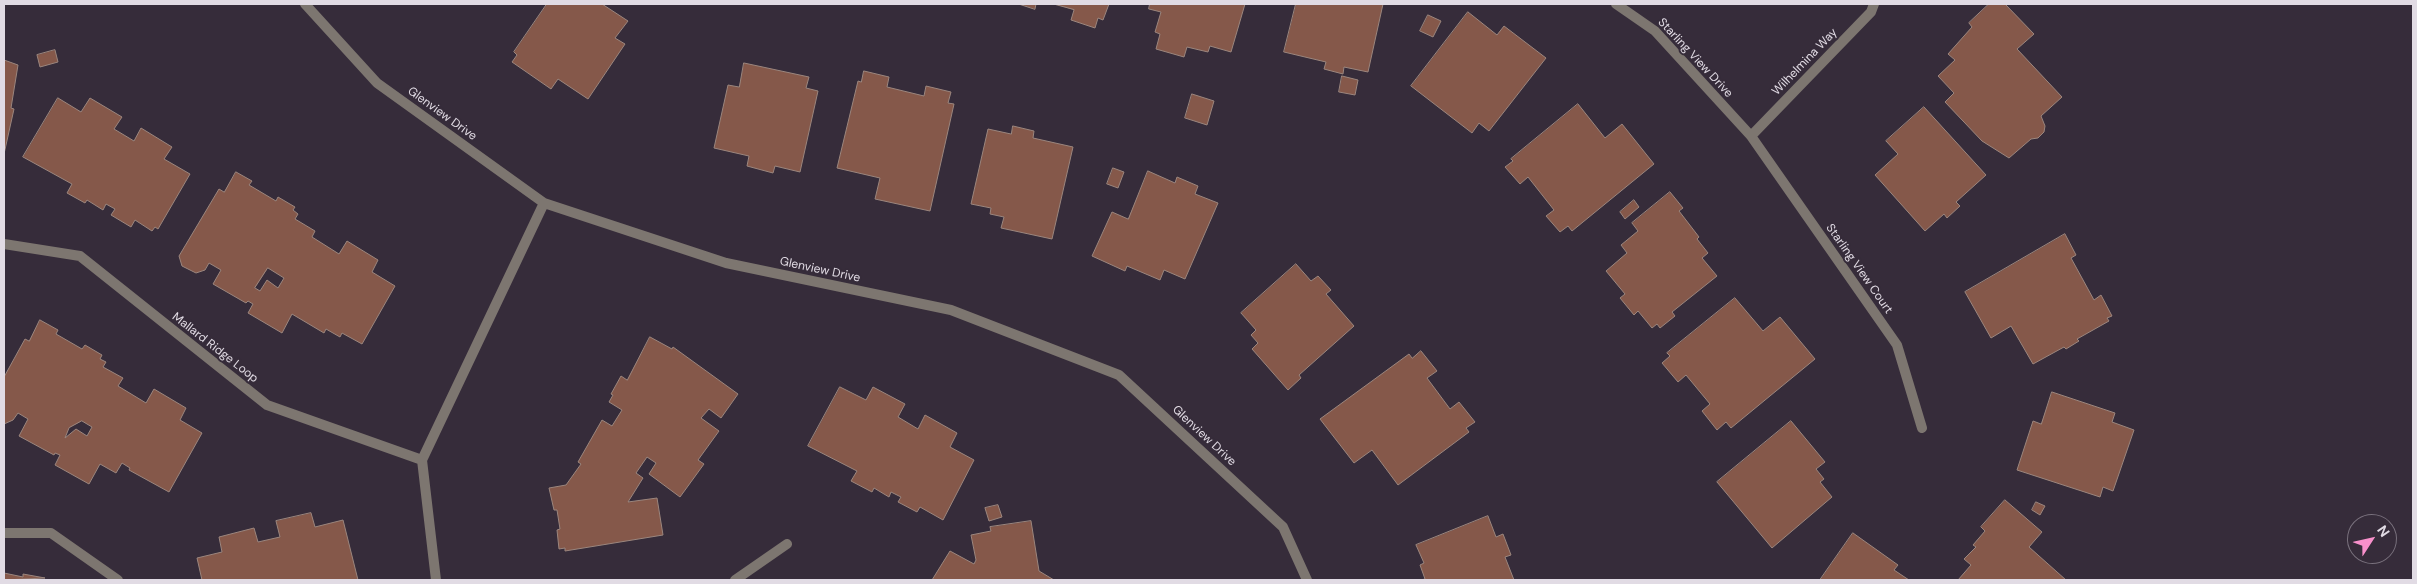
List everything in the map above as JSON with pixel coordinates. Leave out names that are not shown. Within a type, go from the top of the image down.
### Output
[{"type":"street","name":"Glenview Drive","points":[[305,4],[377,83],[544,203],[726,263],[951,310],[1119,375],[1283,527],[1307,580]]},
{"type":"street","name":"Starling View Drive","points":[[1616,4],[1655,31],[1751,136]]},
{"type":"street","name":"Wilhelmina Way","points":[[1751,136],[1871,12],[1874,4]]},
{"type":"street","name":"Starling View Court","points":[[1751,136],[1897,345],[1922,428]]},
{"type":"street","points":[[436,580],[422,460],[544,203]]},
{"type":"street","name":"Mallard Ridge Loop","points":[[4,244],[80,256],[267,404],[422,460]]},
{"type":"street","points":[[4,533],[51,533],[118,580]]},
{"type":"street","points":[[735,580],[787,544]]},
{"type":"building","points":[[547,4],[602,4],[628,21],[615,38],[625,44],[588,99],[558,79],[551,89],[512,62],[517,55],[514,52]]},
{"type":"building","points":[[1019,4],[1036,4],[1035,9]]},
{"type":"building","points":[[1054,4],[1109,4],[1103,20],[1098,18],[1095,28],[1071,20],[1074,10]]},
{"type":"building","points":[[1150,4],[1245,4],[1231,52],[1210,46],[1208,52],[1187,47],[1184,57],[1156,49],[1160,34],[1155,32],[1161,12],[1149,9]]},
{"type":"building","points":[[1296,4],[1383,4],[1368,72],[1344,67],[1343,74],[1324,69],[1326,62],[1284,52]]},
{"type":"building","points":[[1989,4],[2005,4],[2034,34],[2017,49],[2062,97],[2041,116],[2045,126],[2044,132],[2038,138],[2031,139],[2009,158],[1982,141],[1945,102],[1954,93],[1938,76],[1955,60],[1948,54],[1972,27],[1969,23]]},
{"type":"building","points":[[1468,12],[1497,35],[1504,26],[1546,58],[1489,131],[1479,123],[1472,133],[1411,86]]},
{"type":"building","points":[[1428,15],[1441,21],[1433,37],[1420,31]]},
{"type":"building","points":[[55,50],[58,62],[40,67],[37,55]]},
{"type":"building","points":[[4,60],[18,65],[11,108],[14,109],[4,154]]},
{"type":"building","points":[[744,63],[809,77],[806,88],[818,91],[800,172],[775,166],[773,173],[747,166],[749,156],[714,148],[728,85],[739,87]]},
{"type":"building","points":[[864,71],[889,77],[887,87],[924,96],[926,86],[951,92],[948,103],[954,104],[930,211],[875,199],[880,178],[837,168],[858,81],[861,82]]},
{"type":"building","points":[[1342,76],[1358,80],[1355,95],[1339,92]]},
{"type":"building","points":[[1192,94],[1214,101],[1207,125],[1185,118]]},
{"type":"building","points":[[58,98],[81,112],[90,98],[122,117],[114,129],[134,141],[141,128],[172,147],[164,159],[190,174],[158,229],[155,227],[152,231],[135,220],[131,227],[111,215],[115,209],[106,204],[103,210],[87,200],[85,203],[67,193],[72,184],[23,157]]},
{"type":"building","points":[[1578,104],[1605,138],[1622,124],[1654,164],[1572,231],[1568,226],[1560,232],[1546,216],[1554,210],[1528,177],[1520,184],[1505,167],[1513,161],[1511,159]]},
{"type":"building","points":[[1924,107],[1986,175],[1956,202],[1960,206],[1947,218],[1944,214],[1925,231],[1875,175],[1898,154],[1886,141]]},
{"type":"building","points":[[1013,126],[1034,131],[1033,138],[1073,147],[1052,239],[1001,228],[1004,217],[990,214],[991,208],[971,204],[988,129],[1011,134]]},
{"type":"building","points":[[1113,168],[1124,172],[1118,188],[1107,184]]},
{"type":"building","points":[[1148,171],[1175,183],[1177,177],[1198,186],[1195,194],[1218,203],[1185,279],[1164,270],[1160,280],[1127,266],[1125,271],[1092,256],[1112,212],[1128,219]]},
{"type":"building","points":[[236,172],[252,181],[249,185],[276,201],[278,197],[295,207],[293,210],[298,214],[295,219],[315,231],[312,237],[339,254],[347,241],[378,260],[372,272],[395,286],[362,344],[342,333],[340,337],[326,329],[324,333],[292,314],[282,333],[248,313],[253,304],[248,301],[246,303],[213,284],[221,270],[209,263],[205,270],[196,273],[182,266],[179,256],[219,189],[224,192]],"holes":[[[268,268],[284,278],[278,288],[267,280],[260,291],[255,288]]]},
{"type":"building","points":[[1670,192],[1683,208],[1679,211],[1699,237],[1697,239],[1708,253],[1702,258],[1717,276],[1672,312],[1675,316],[1660,328],[1657,324],[1652,328],[1638,311],[1634,315],[1620,298],[1625,294],[1606,271],[1627,253],[1621,245],[1638,231],[1632,223]]},
{"type":"building","points":[[1634,200],[1639,207],[1625,219],[1620,212]]},
{"type":"building","points":[[2065,234],[2076,255],[2071,258],[2094,300],[2101,295],[2112,316],[2107,318],[2109,321],[2077,339],[2079,341],[2066,349],[2064,347],[2033,364],[2011,326],[1991,338],[1965,292]]},
{"type":"building","points":[[1296,264],[1311,281],[1318,276],[1331,290],[1326,294],[1354,326],[1299,375],[1301,378],[1288,390],[1252,349],[1258,343],[1251,335],[1256,330],[1241,313]]},
{"type":"building","points":[[1735,298],[1763,331],[1780,317],[1815,359],[1731,428],[1726,422],[1717,430],[1702,411],[1710,404],[1686,375],[1678,382],[1662,363],[1670,356],[1667,353]]},
{"type":"building","points":[[40,320],[58,330],[56,334],[82,349],[85,345],[102,355],[100,359],[106,362],[103,367],[123,378],[118,386],[146,403],[154,389],[186,408],[180,420],[202,433],[169,492],[129,470],[130,468],[122,463],[116,473],[100,464],[89,484],[55,465],[60,455],[55,453],[54,455],[19,436],[28,419],[18,413],[13,420],[4,424],[4,377],[25,339],[29,341]],"holes":[[[82,421],[92,427],[87,436],[76,429],[65,438],[69,428]]]},
{"type":"building","points":[[650,337],[672,349],[673,347],[738,394],[721,418],[709,409],[701,418],[719,431],[698,460],[704,464],[680,497],[649,474],[656,463],[647,457],[636,473],[643,478],[628,502],[657,498],[663,535],[565,551],[565,548],[559,549],[557,530],[560,529],[557,510],[554,510],[549,488],[566,485],[581,464],[578,462],[602,420],[612,426],[622,410],[609,402],[613,395],[611,394],[621,376],[627,380]]},
{"type":"building","points":[[1421,351],[1437,371],[1427,378],[1450,409],[1459,402],[1475,422],[1466,428],[1469,432],[1398,485],[1372,450],[1354,463],[1320,419],[1409,354],[1412,358]]},
{"type":"building","points":[[840,387],[866,400],[873,387],[905,404],[898,417],[918,429],[925,415],[957,433],[950,447],[974,460],[943,520],[920,507],[917,512],[898,502],[901,497],[891,492],[889,497],[874,488],[872,492],[851,481],[857,471],[808,446]]},
{"type":"building","points":[[2052,392],[2115,413],[2112,422],[2134,430],[2113,491],[2103,487],[2100,497],[2017,470],[2033,421],[2041,424]]},
{"type":"building","points":[[1791,421],[1825,462],[1816,469],[1824,479],[1820,482],[1832,497],[1772,548],[1717,482]]},
{"type":"building","points":[[2005,500],[2042,532],[2029,547],[2066,580],[1958,580],[1971,565],[1964,559],[1976,547],[1973,545],[1985,531],[1981,527]]},
{"type":"building","points":[[2036,502],[2045,506],[2040,515],[2032,510]]},
{"type":"building","points":[[998,505],[1002,517],[989,521],[985,508]]},
{"type":"building","points":[[311,513],[315,527],[343,520],[358,580],[202,580],[197,558],[222,552],[219,537],[254,528],[258,542],[280,537],[276,521]]},
{"type":"building","points":[[1488,516],[1496,537],[1503,534],[1511,555],[1505,557],[1514,580],[1421,580],[1425,579],[1420,565],[1424,563],[1416,545]]},
{"type":"building","points":[[1031,521],[1039,571],[1054,580],[932,580],[950,551],[974,564],[976,560],[971,535],[991,531],[990,527]]},
{"type":"building","points":[[1853,533],[1898,565],[1894,570],[1909,580],[1820,580]]},
{"type":"building","points":[[4,573],[23,577],[23,574],[45,578],[4,580]]}]
